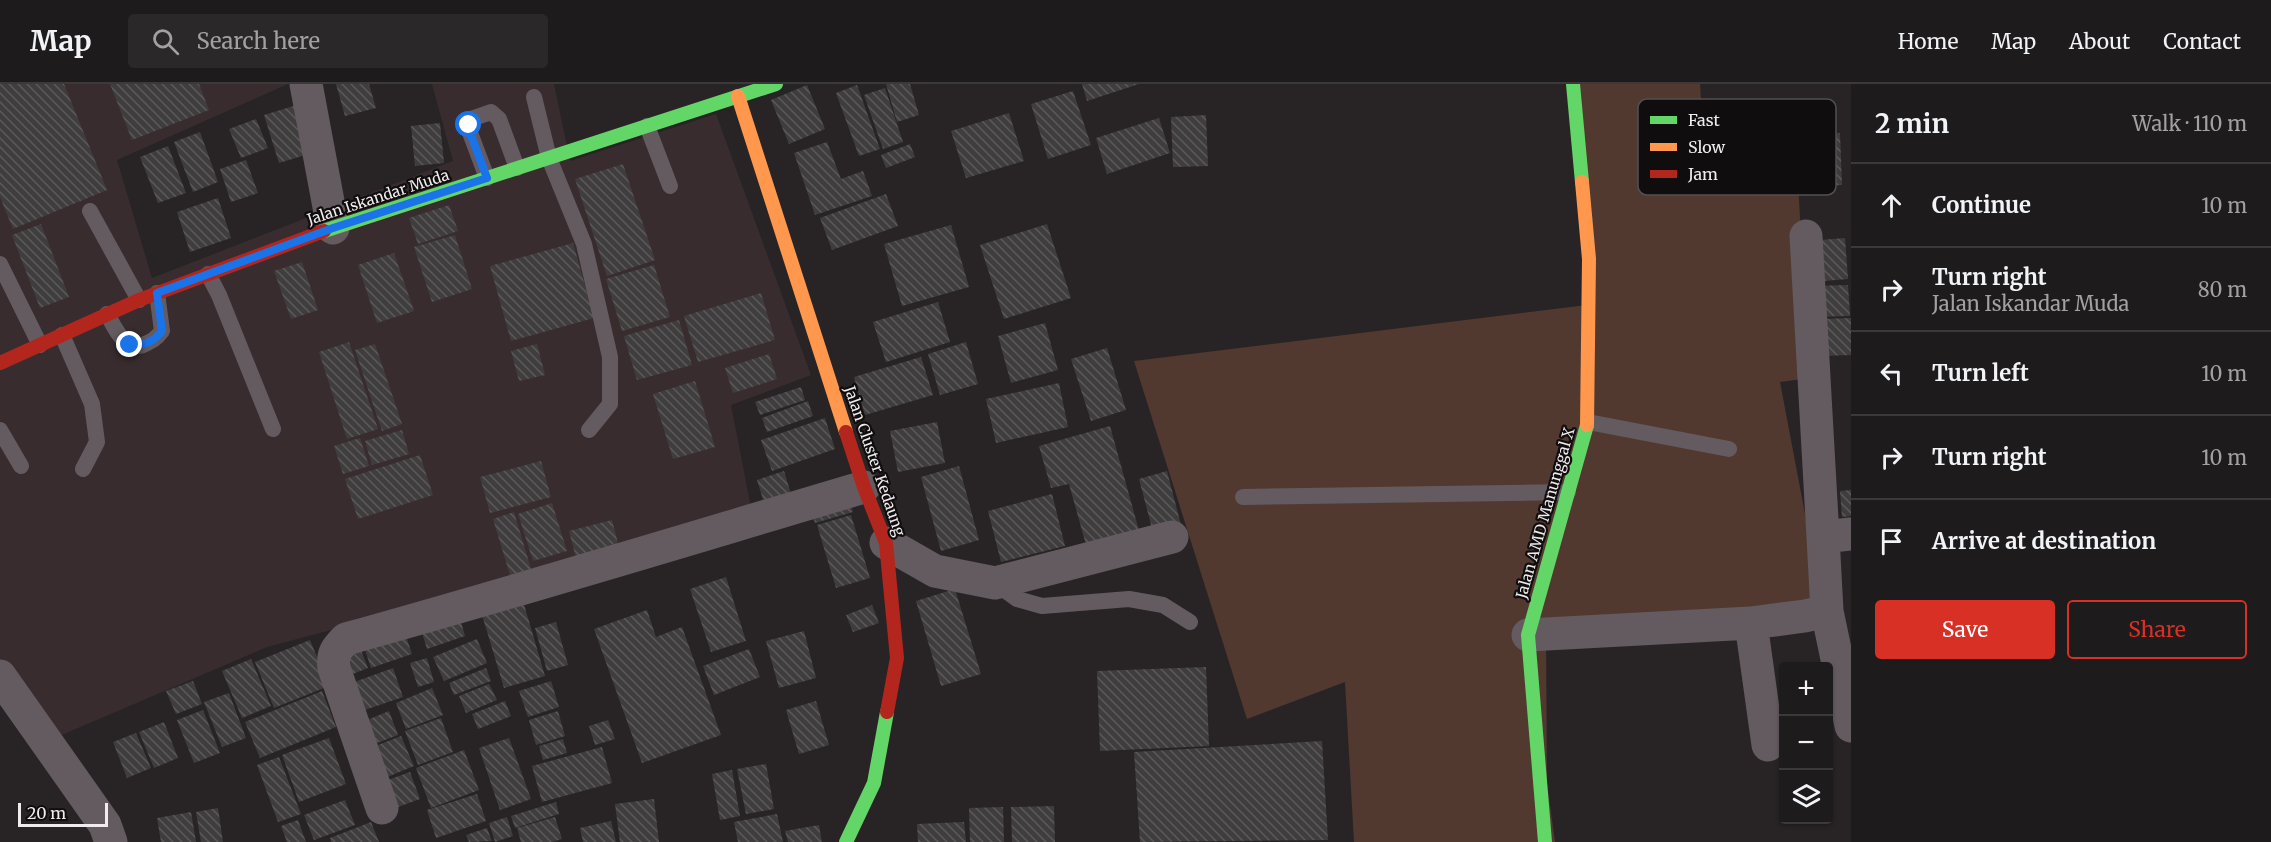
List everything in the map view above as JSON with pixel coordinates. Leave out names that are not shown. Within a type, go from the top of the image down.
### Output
[{"type":"street","points":[[306,84],[333,228]]},
{"type":"street","name":"Jalan Iskandar Muda","points":[[0,363],[139,300],[333,228],[776,84]]},
{"type":"street","name":"Jalan AMD Manunggal X","points":[[1545,842],[1528,635],[1588,422],[1589,259],[1573,84]]},
{"type":"street","name":"Jalan Cluster Kedaung","points":[[738,96],[864,487],[886,543],[897,658],[874,783],[846,842]]},
{"type":"street","points":[[1806,236],[1837,535],[1827,611],[1851,726]]},
{"type":"street","points":[[382,808],[334,668],[333,657],[336,649],[346,639],[506,595],[864,487]]},
{"type":"street","points":[[886,543],[935,571],[995,583],[1172,537]]},
{"type":"street","points":[[1528,635],[1751,623],[1827,611]]},
{"type":"street","points":[[1751,623],[1768,745]]},
{"type":"street","points":[[0,676],[103,833]]},
{"type":"lane","points":[[534,97],[549,158],[584,244],[610,357],[610,404],[589,430]]},
{"type":"lane","points":[[487,178],[469,130],[471,119],[491,112],[499,119],[517,168]]},
{"type":"lane","points":[[647,126],[670,186]]},
{"type":"lane","points":[[90,211],[139,300]]},
{"type":"lane","points":[[0,264],[40,345]]},
{"type":"lane","points":[[208,274],[273,429]]},
{"type":"lane","points":[[107,314],[123,340],[130,345],[140,346],[156,339],[162,331],[157,293]]},
{"type":"lane","points":[[62,335],[92,404],[97,442],[83,469]]},
{"type":"lane","points":[[1588,422],[1729,449]]},
{"type":"lane","points":[[0,430],[21,466]]},
{"type":"lane","points":[[1243,497],[1568,492]]},
{"type":"lane","points":[[995,583],[1017,599],[1042,606],[1129,598],[1163,605],[1190,622]]},
{"type":"shaded area","points":[[0,84],[288,84],[117,160],[152,278],[453,161],[432,84],[554,84],[570,161],[716,114],[811,375],[731,405],[753,518],[267,647],[43,743],[0,682]]},
{"type":"shaded area","points":[[1568,84],[1700,84],[1701,99],[1638,99],[1638,195],[1799,195],[1810,378],[1780,382],[1823,609],[1546,635],[1547,783],[1555,842],[1354,842],[1345,682],[1247,719],[1134,361],[1587,305]]},
{"type":"building","points":[[0,84],[64,84],[107,190],[13,229],[0,197]]},
{"type":"building","points":[[110,84],[199,84],[209,110],[132,140]]},
{"type":"building","points":[[336,84],[369,84],[376,108],[345,116]]},
{"type":"building","points":[[886,84],[910,84],[919,115],[897,122]]},
{"type":"building","points":[[1082,84],[1139,84],[1087,101]]},
{"type":"building","points":[[807,85],[825,129],[789,144],[771,100]]},
{"type":"building","points":[[857,85],[880,149],[859,156],[836,93]]},
{"type":"building","points":[[885,88],[903,142],[883,149],[864,95]]},
{"type":"building","points":[[1073,91],[1091,145],[1048,159],[1031,104]]},
{"type":"building","points":[[297,105],[312,153],[279,163],[264,115]]},
{"type":"building","points":[[1009,113],[1024,161],[966,178],[951,131]]},
{"type":"building","points":[[1206,115],[1208,166],[1173,167],[1171,117]]},
{"type":"building","points":[[1159,118],[1170,153],[1107,174],[1096,138]]},
{"type":"building","points":[[256,119],[268,148],[241,158],[229,129]]},
{"type":"building","points":[[440,123],[444,163],[415,166],[411,126]]},
{"type":"building","points":[[200,132],[218,182],[193,192],[174,142]]},
{"type":"building","points":[[1836,133],[1840,133],[1842,185],[1836,185]]},
{"type":"building","points":[[827,142],[841,179],[863,171],[872,196],[815,215],[794,153]]},
{"type":"building","points":[[910,144],[915,157],[886,168],[881,155]]},
{"type":"building","points":[[168,146],[186,193],[158,203],[140,157]]},
{"type":"building","points":[[246,160],[258,193],[231,202],[220,169]]},
{"type":"building","points":[[623,164],[655,260],[607,276],[575,179]]},
{"type":"building","points":[[886,194],[898,226],[832,250],[820,218]]},
{"type":"building","points":[[218,198],[231,238],[190,252],[177,212]]},
{"type":"building","points":[[449,205],[458,231],[418,244],[409,218]]},
{"type":"building","points":[[41,224],[69,297],[40,308],[12,235]]},
{"type":"building","points":[[1047,224],[1071,298],[1004,319],[980,245]]},
{"type":"building","points":[[951,225],[969,287],[902,306],[884,244]]},
{"type":"building","points":[[455,235],[472,289],[432,302],[414,247]]},
{"type":"building","points":[[1845,238],[1848,279],[1811,282],[1808,241]]},
{"type":"building","points":[[573,243],[594,318],[511,341],[490,266]]},
{"type":"building","points":[[394,253],[414,311],[377,323],[358,265]]},
{"type":"building","points":[[302,262],[318,310],[291,319],[274,271]]},
{"type":"building","points":[[654,265],[670,317],[622,331],[606,279]]},
{"type":"building","points":[[1848,285],[1850,316],[1813,317],[1812,286]]},
{"type":"building","points":[[761,293],[775,340],[698,362],[684,316]]},
{"type":"building","points":[[938,302],[950,342],[886,362],[873,322]]},
{"type":"building","points":[[1851,318],[1851,355],[1823,356],[1822,319]]},
{"type":"building","points":[[679,320],[692,365],[637,380],[624,336]]},
{"type":"building","points":[[1045,323],[1058,370],[1011,383],[998,336]]},
{"type":"building","points":[[349,342],[378,429],[347,439],[319,352]]},
{"type":"building","points":[[966,342],[978,384],[940,395],[928,354]]},
{"type":"building","points":[[375,344],[402,424],[382,431],[355,350]]},
{"type":"building","points":[[537,344],[545,375],[519,381],[511,351]]},
{"type":"building","points":[[1107,348],[1126,410],[1091,421],[1071,359]]},
{"type":"building","points":[[769,354],[777,379],[733,393],[725,368]]},
{"type":"building","points":[[921,357],[933,395],[865,415],[854,377]]},
{"type":"building","points":[[695,381],[715,447],[673,459],[653,394]]},
{"type":"building","points":[[1059,383],[1068,427],[996,443],[986,399]]},
{"type":"building","points":[[801,387],[805,400],[760,415],[755,402]]},
{"type":"building","points":[[808,401],[813,416],[767,432],[762,418]]},
{"type":"building","points":[[825,418],[835,449],[772,471],[761,440]]},
{"type":"building","points":[[937,422],[945,463],[898,472],[890,431]]},
{"type":"building","points":[[1110,426],[1141,538],[1088,552],[1069,484],[1051,488],[1039,446]]},
{"type":"building","points":[[402,430],[409,454],[372,465],[365,441]]},
{"type":"building","points":[[360,438],[369,466],[343,474],[334,446]]},
{"type":"building","points":[[420,455],[433,495],[358,519],[345,479]]},
{"type":"building","points":[[541,461],[551,497],[490,513],[480,477]]},
{"type":"building","points":[[959,466],[979,540],[941,551],[921,477]]},
{"type":"building","points":[[784,471],[792,497],[765,506],[757,480]]},
{"type":"building","points":[[1167,471],[1181,525],[1153,532],[1139,479]]},
{"type":"building","points":[[1851,490],[1851,516],[1842,517],[1840,491]]},
{"type":"building","points":[[847,493],[853,512],[815,523],[809,505]]},
{"type":"building","points":[[1052,494],[1065,546],[1001,562],[988,511]]},
{"type":"building","points":[[552,503],[567,551],[533,561],[518,514]]},
{"type":"building","points":[[514,512],[531,569],[510,575],[493,519]]},
{"type":"building","points":[[851,515],[870,578],[836,588],[817,525]]},
{"type":"building","points":[[612,520],[619,547],[576,558],[569,531]]},
{"type":"building","points":[[726,577],[746,641],[711,652],[690,589]]},
{"type":"building","points":[[955,589],[981,674],[941,686],[916,601]]},
{"type":"building","points":[[521,594],[545,676],[504,688],[479,605]]},
{"type":"building","points":[[872,605],[879,623],[853,632],[846,615]]},
{"type":"building","points":[[647,610],[656,637],[682,627],[721,735],[642,763],[594,629]]},
{"type":"building","points":[[458,611],[465,636],[427,649],[419,623]]},
{"type":"building","points":[[556,622],[568,665],[547,671],[535,628]]},
{"type":"building","points":[[403,627],[412,654],[371,668],[362,641]]},
{"type":"building","points":[[804,631],[816,678],[779,688],[766,641]]},
{"type":"building","points":[[477,639],[487,663],[444,681],[433,657]]},
{"type":"building","points":[[310,640],[329,686],[274,708],[255,662]]},
{"type":"building","points":[[358,643],[368,668],[345,677],[335,652]]},
{"type":"building","points":[[749,649],[760,677],[714,695],[703,666]]},
{"type":"building","points":[[427,658],[434,682],[418,687],[410,663]]},
{"type":"building","points":[[251,659],[271,706],[242,718],[222,671]]},
{"type":"building","points":[[1206,667],[1209,746],[1100,751],[1097,671]]},
{"type":"building","points":[[393,668],[403,697],[356,713],[346,685]]},
{"type":"building","points":[[486,668],[491,681],[454,695],[449,683]]},
{"type":"building","points":[[193,681],[202,704],[176,714],[166,691]]},
{"type":"building","points":[[551,681],[559,707],[528,717],[519,691]]},
{"type":"building","points":[[489,684],[497,700],[466,713],[459,696]]},
{"type":"building","points":[[432,688],[443,715],[406,729],[396,703]]},
{"type":"building","points":[[322,691],[336,727],[260,758],[245,722]]},
{"type":"building","points":[[229,693],[246,738],[222,747],[204,702]]},
{"type":"building","points":[[505,701],[511,716],[478,729],[472,714]]},
{"type":"building","points":[[816,701],[829,745],[799,754],[786,710]]},
{"type":"building","points":[[203,710],[220,753],[194,763],[177,720]]},
{"type":"building","points":[[389,711],[398,735],[364,748],[355,725]]},
{"type":"building","points":[[558,711],[565,736],[536,745],[529,720]]},
{"type":"building","points":[[441,718],[453,752],[418,765],[405,731]]},
{"type":"building","points":[[608,720],[615,739],[595,745],[589,726]]},
{"type":"building","points":[[164,722],[178,758],[154,768],[139,732]]},
{"type":"building","points":[[136,733],[151,768],[127,778],[113,742]]},
{"type":"building","points":[[401,736],[414,766],[375,782],[363,751]]},
{"type":"building","points":[[329,738],[346,784],[299,802],[282,755]]},
{"type":"building","points":[[509,738],[531,799],[500,810],[479,748]]},
{"type":"building","points":[[563,739],[567,753],[543,760],[539,746]]},
{"type":"building","points":[[1322,741],[1328,840],[1140,842],[1134,752]]},
{"type":"building","points":[[602,747],[612,783],[542,802],[532,766]]},
{"type":"building","points":[[464,750],[479,790],[431,808],[416,768]]},
{"type":"building","points":[[279,757],[301,814],[278,822],[257,765]]},
{"type":"building","points":[[766,764],[774,809],[746,814],[737,769]]},
{"type":"building","points":[[732,770],[740,816],[720,820],[712,774]]},
{"type":"building","points":[[410,772],[420,799],[387,811],[377,784]]},
{"type":"building","points":[[477,794],[486,821],[436,838],[427,810]]},
{"type":"building","points":[[654,799],[659,842],[620,842],[615,804]]},
{"type":"building","points":[[345,800],[355,825],[314,840],[304,815]]},
{"type":"building","points":[[556,802],[559,814],[515,828],[511,816]]},
{"type":"building","points":[[1054,806],[1055,842],[1012,842],[1011,807]]},
{"type":"building","points":[[1003,807],[1004,842],[970,842],[969,808]]},
{"type":"building","points":[[218,808],[223,842],[201,842],[196,812]]},
{"type":"building","points":[[191,812],[196,842],[161,842],[157,818]]},
{"type":"building","points":[[777,814],[783,842],[738,842],[734,822]]},
{"type":"building","points":[[507,817],[513,836],[495,842],[489,823]]},
{"type":"building","points":[[555,817],[562,839],[552,842],[521,842],[517,828]]},
{"type":"building","points":[[298,820],[306,842],[287,842],[281,826]]},
{"type":"building","points":[[611,821],[616,842],[583,842],[580,828]]},
{"type":"building","points":[[371,822],[379,842],[331,842],[330,838]]},
{"type":"building","points":[[964,822],[966,842],[918,842],[917,824]]},
{"type":"building","points":[[819,825],[822,842],[788,842],[785,831]]},
{"type":"building","points":[[487,828],[492,841],[469,842],[466,835]]},
{"type":"traffic: fast","points":[[324,231],[776,84]]},
{"type":"traffic: fast","points":[[1573,84],[1582,182]]},
{"type":"traffic: fast","points":[[1545,842],[1528,635],[1587,425]]},
{"type":"traffic: fast","points":[[846,842],[874,783],[887,712]]},
{"type":"traffic: slow","points":[[738,96],[846,432]]},
{"type":"traffic: slow","points":[[1582,182],[1589,259],[1587,425]]},
{"type":"traffic: jam","points":[[0,363],[139,300],[324,231]]},
{"type":"traffic: jam","points":[[846,432],[886,543],[897,658],[887,712]]},
{"type":"route","points":[[130,345],[140,346],[156,339],[162,331],[157,293],[333,228],[487,178],[469,125]]}]
